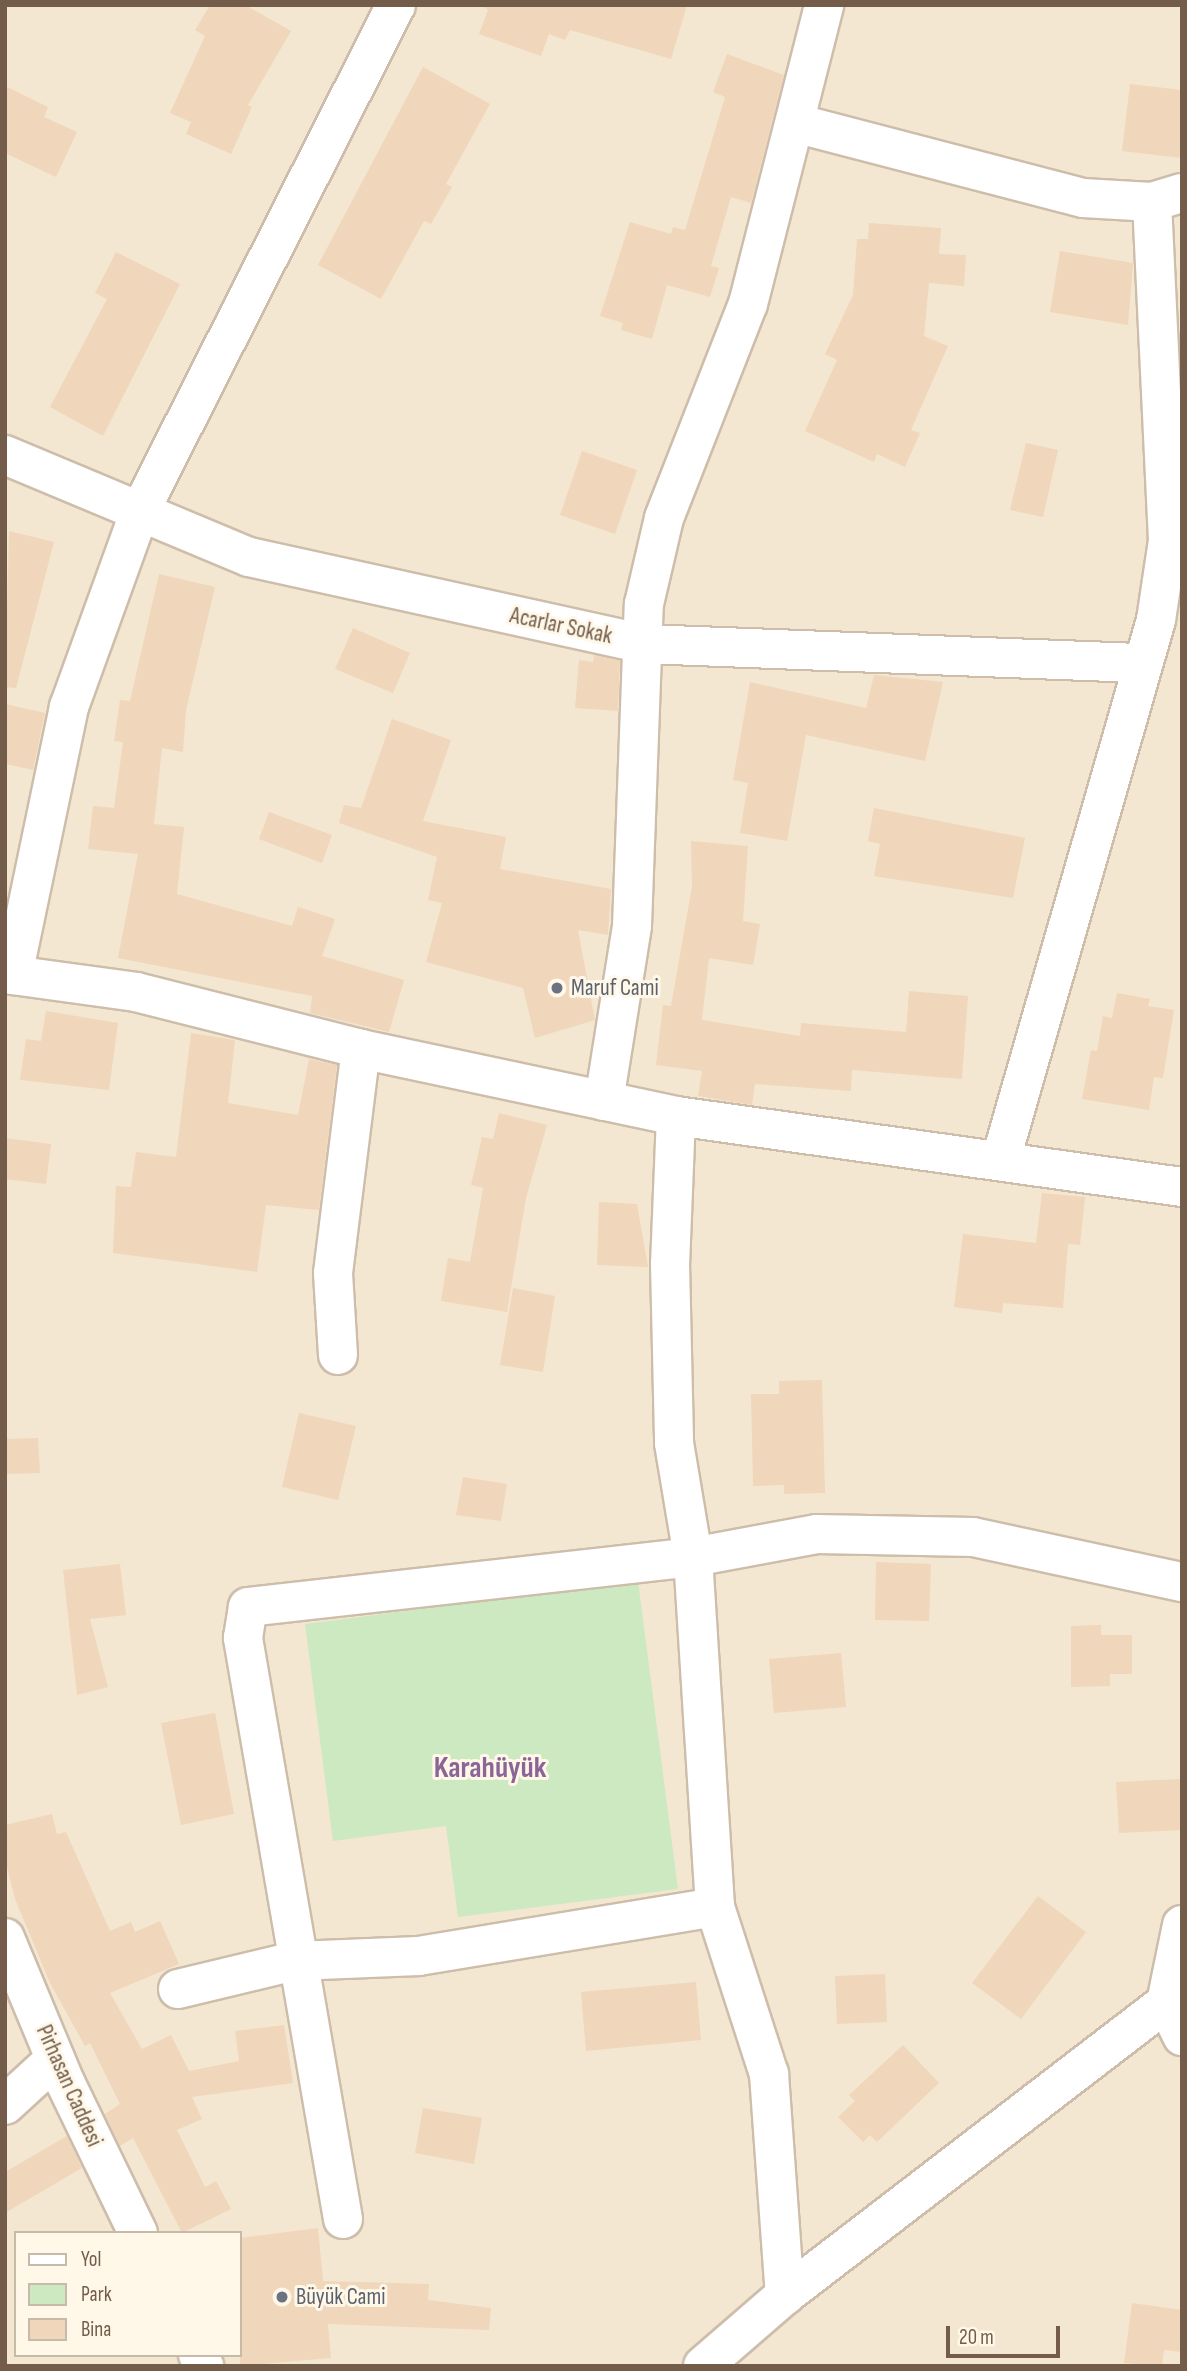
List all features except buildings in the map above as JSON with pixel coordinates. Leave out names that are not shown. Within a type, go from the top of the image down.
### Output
[{"type":"street","points":[[396,5],[140,511],[69,707],[9,975],[136,992],[361,1049],[676,1116],[1001,1159],[1182,1187]]},
{"type":"street","points":[[604,1101],[632,926],[644,604],[664,518],[748,304],[824,5]]},
{"type":"street","points":[[794,122],[1083,198],[1167,197],[1168,541],[1143,663],[1001,1159]]},
{"type":"street","name":"Acarlar Sokak","points":[[5,454],[249,557],[644,644],[1143,663]]},
{"type":"street","points":[[338,1355],[333,1273],[361,1049]]},
{"type":"street","points":[[676,1116],[670,1263],[674,1443],[693,1557],[715,1907],[769,2074],[785,2295]]},
{"type":"street","points":[[343,2219],[295,1961],[243,1638],[248,1607],[693,1557],[817,1534],[973,1537],[1182,1581]]},
{"type":"street","points":[[178,1989],[295,1961],[419,1956],[715,1907]]},
{"type":"street","points":[[703,2366],[785,2295],[1174,2020],[1182,1925]]},
{"type":"street","name":"Pirhasan Caddesi","points":[[5,1938],[55,2059],[137,2231]]},
{"type":"street","points":[[5,2105],[55,2059]]},
{"type":"shaded area","points":[[5,5],[1182,5],[1182,2366],[5,2366]]},
{"type":"green space","points":[[638,1581],[678,1889],[458,1917],[446,1826],[333,1841],[305,1624]]},
{"type":"place","name":"Maruf Cami","points":[[557,988]]},
{"type":"place","name":"Büyük Cami","points":[[282,2297]]},
{"type":"district","name":"Karahüyük","points":[[490,1768]]}]
